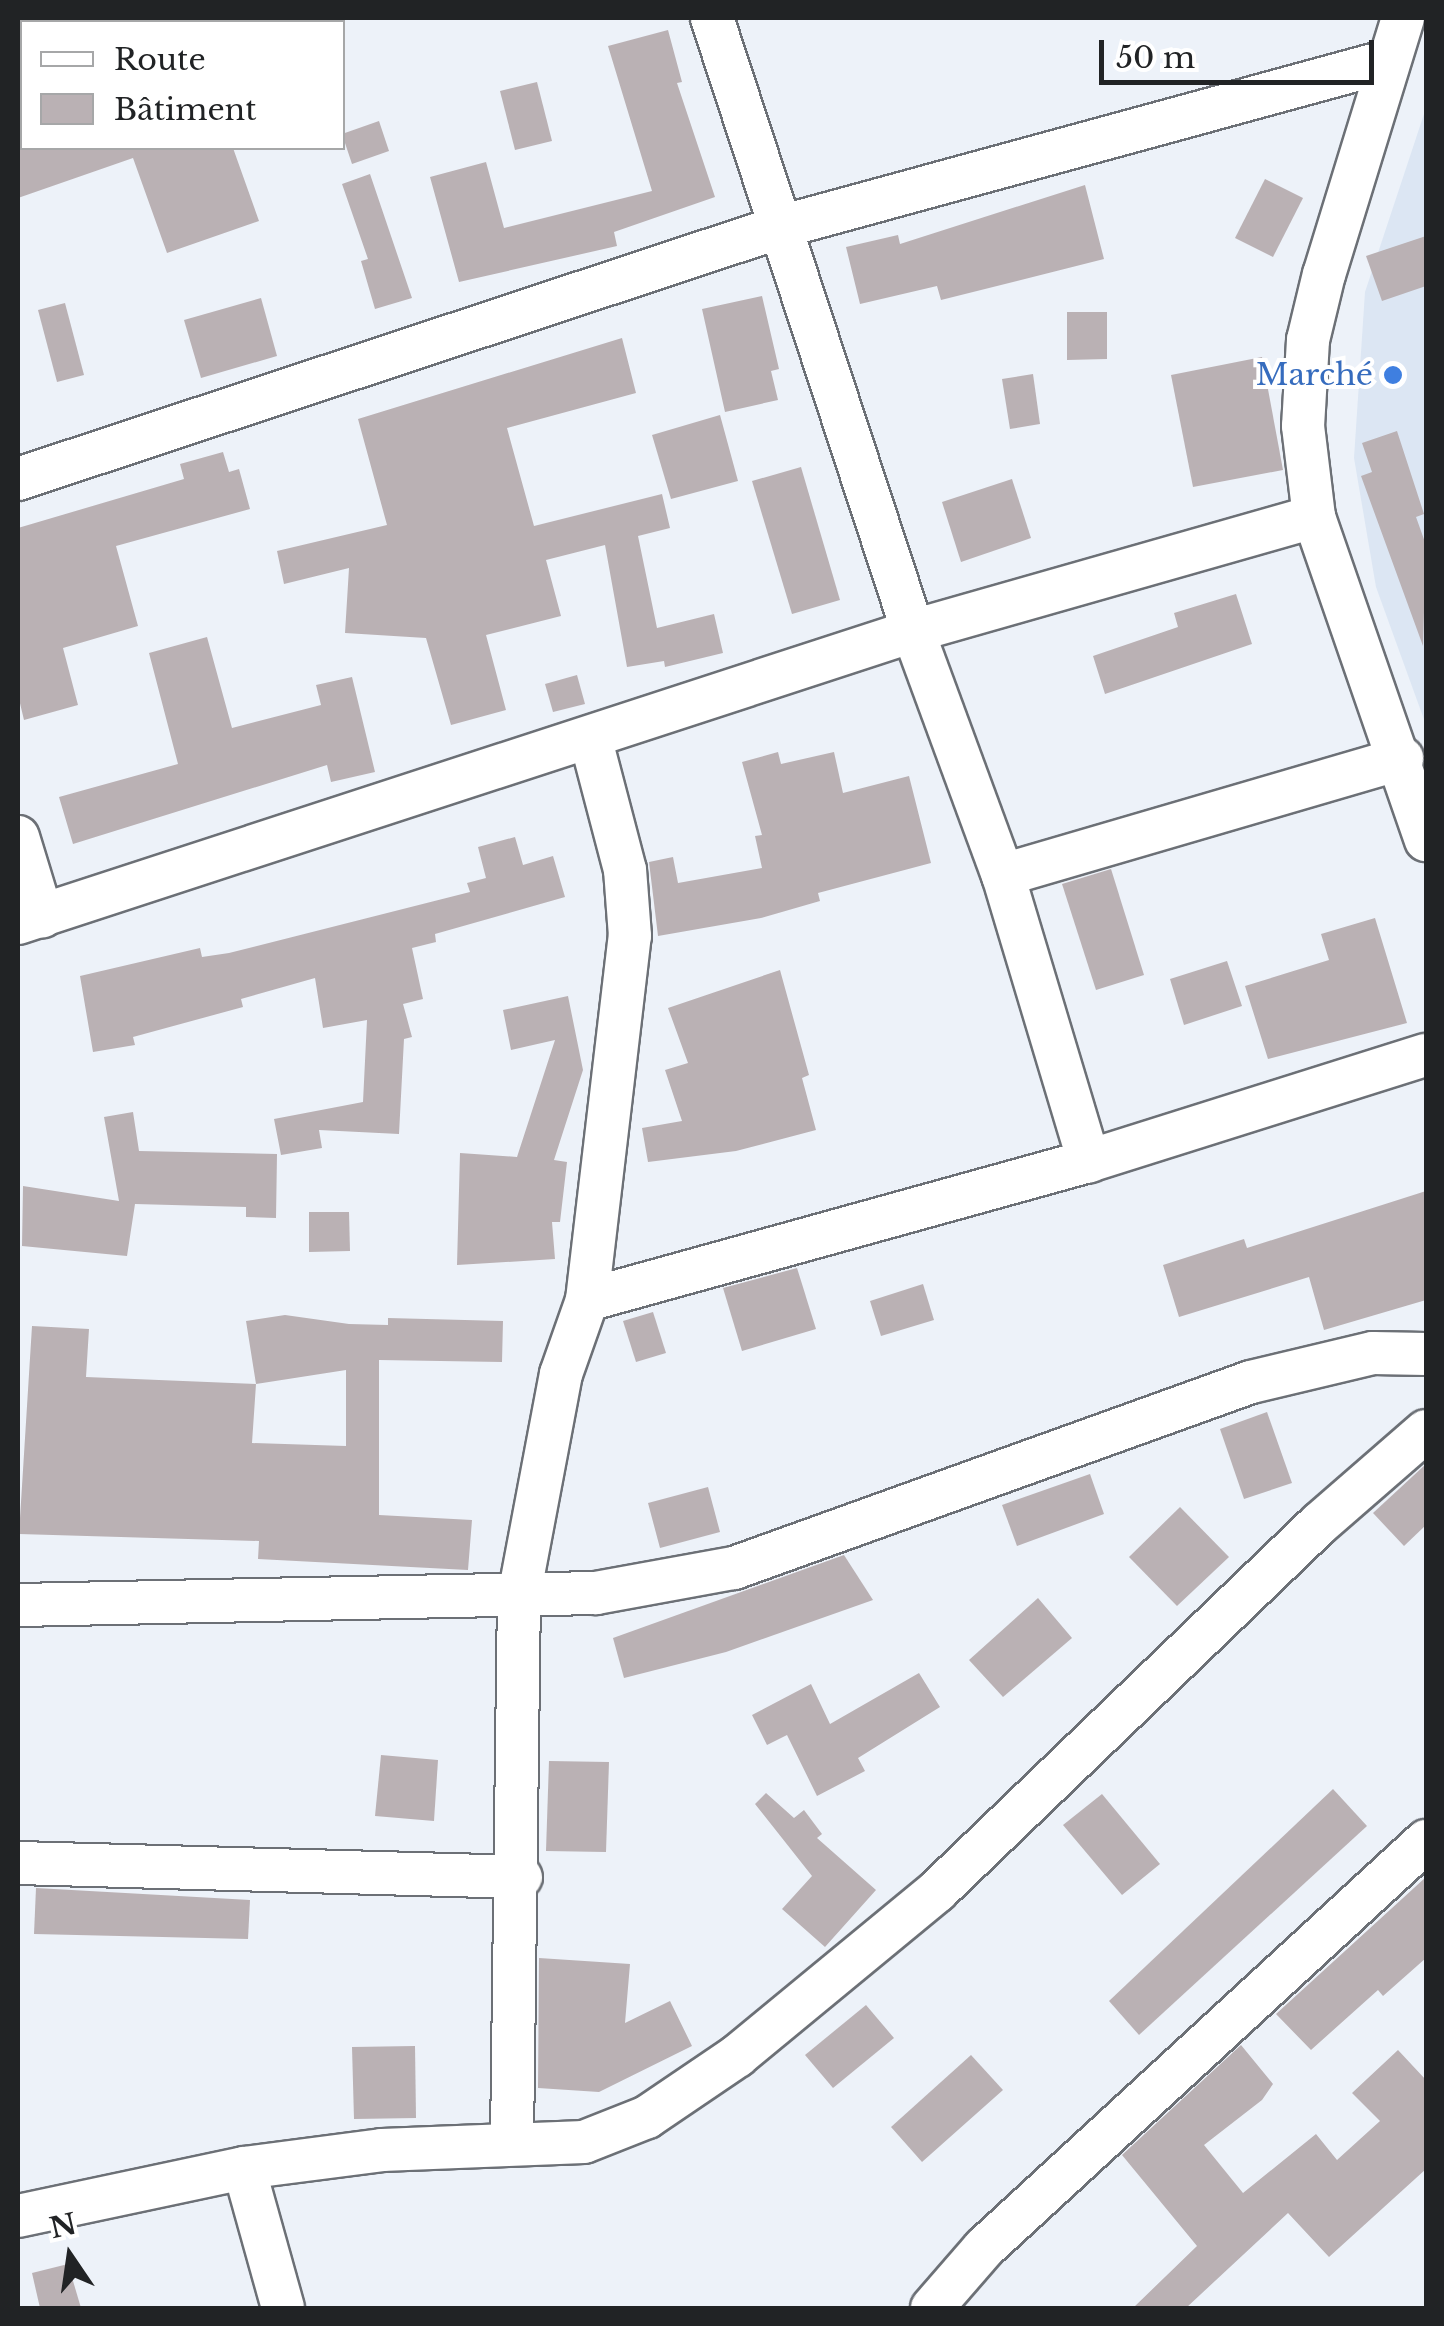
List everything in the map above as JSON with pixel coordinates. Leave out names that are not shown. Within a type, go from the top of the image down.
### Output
[{"type":"street","points":[[712,18],[913,631],[1002,875],[1089,1161]]},
{"type":"street","points":[[1403,18],[1308,340],[1303,426],[1314,517],[1402,758],[1426,840]]},
{"type":"street","points":[[18,479],[780,227],[1388,60]]},
{"type":"street","points":[[18,837],[30,920],[591,740],[913,631],[1314,517]]},
{"type":"street","points":[[512,2142],[520,1877],[519,1596],[560,1374],[587,1300],[630,936],[625,870],[591,740]]},
{"type":"street","points":[[1002,875],[1402,758]]},
{"type":"street","points":[[587,1300],[1089,1161],[1426,1055]]},
{"type":"street","points":[[18,1605],[596,1593],[734,1568],[1251,1382],[1373,1353],[1426,1354]]},
{"type":"street","points":[[18,2216],[244,2168],[512,2142],[584,2142],[647,2118],[738,2056],[937,1892],[1320,1523],[1426,1431]]},
{"type":"street","points":[[932,2308],[984,2248],[1426,1841]]},
{"type":"street","points":[[18,1864],[520,1877]]},
{"type":"street","points":[[244,2168],[283,2308]]},
{"type":"shaded area","name":"Marché","points":[[1426,108],[1426,725],[1376,587],[1354,458],[1365,292]]},
{"type":"building","points":[[668,30],[682,82],[677,83],[715,197],[614,232],[617,246],[459,282],[430,177],[486,162],[504,228],[652,191],[608,46]]},
{"type":"building","points":[[537,82],[552,141],[515,150],[500,91]]},
{"type":"building","points":[[379,121],[389,151],[352,164],[345,133]]},
{"type":"building","points":[[18,148],[234,150],[259,221],[167,253],[133,158],[18,198]]},
{"type":"building","points":[[370,174],[412,298],[375,309],[361,261],[368,259],[342,184]]},
{"type":"building","points":[[1265,179],[1303,198],[1273,257],[1235,238]]},
{"type":"building","points":[[1085,185],[1104,259],[941,300],[937,286],[860,304],[846,247],[898,235],[900,244]]},
{"type":"building","points":[[1426,236],[1426,286],[1382,301],[1366,256]]},
{"type":"building","points":[[762,296],[779,369],[771,371],[778,400],[725,412],[702,309]]},
{"type":"building","points":[[261,298],[277,356],[201,378],[184,320]]},
{"type":"building","points":[[65,303],[84,375],[57,382],[38,310]]},
{"type":"building","points":[[1067,312],[1107,312],[1107,359],[1067,360]]},
{"type":"building","points":[[622,338],[636,393],[507,428],[534,526],[662,494],[670,528],[638,536],[657,628],[714,614],[723,653],[665,667],[664,661],[627,667],[605,545],[546,560],[561,616],[486,635],[506,710],[451,725],[426,638],[345,633],[349,568],[284,584],[277,551],[387,525],[358,419]]},
{"type":"building","points":[[1262,357],[1283,470],[1193,487],[1171,375]]},
{"type":"building","points":[[1033,374],[1040,424],[1010,429],[1002,379]]},
{"type":"building","points":[[720,415],[738,481],[671,499],[652,435]]},
{"type":"building","points":[[1397,431],[1424,514],[1416,517],[1426,545],[1423,646],[1361,476],[1372,472],[1362,443]]},
{"type":"building","points":[[223,452],[229,472],[239,469],[250,509],[116,546],[138,626],[63,648],[78,705],[24,720],[18,695],[18,528],[184,479],[180,464]]},
{"type":"building","points":[[801,467],[840,600],[792,614],[752,481]]},
{"type":"building","points":[[1012,479],[1031,538],[961,562],[942,502]]},
{"type":"building","points":[[1236,594],[1252,644],[1105,694],[1093,656],[1178,627],[1174,613]]},
{"type":"building","points":[[207,637],[232,728],[321,705],[316,685],[352,677],[375,772],[331,782],[327,765],[73,844],[59,797],[178,764],[149,653]]},
{"type":"building","points":[[577,675],[585,704],[553,712],[545,684]]},
{"type":"building","points":[[778,752],[781,764],[834,752],[843,793],[909,776],[931,863],[818,893],[820,901],[761,918],[658,936],[649,862],[673,857],[678,883],[762,868],[755,836],[762,835],[742,762]]},
{"type":"building","points":[[515,837],[523,865],[553,856],[565,897],[435,934],[436,942],[412,948],[423,999],[403,1004],[412,1037],[404,1039],[399,1134],[319,1130],[322,1148],[281,1155],[274,1119],[363,1102],[367,1020],[323,1028],[315,978],[241,999],[243,1007],[133,1037],[135,1045],[93,1052],[80,976],[200,948],[202,957],[229,953],[470,892],[467,883],[486,878],[478,847]]},
{"type":"building","points":[[1111,869],[1144,975],[1096,990],[1062,884]]},
{"type":"building","points":[[1375,918],[1407,1023],[1268,1059],[1245,986],[1329,960],[1321,934]]},
{"type":"building","points":[[1227,961],[1242,1006],[1184,1025],[1170,979]]},
{"type":"building","points":[[780,970],[809,1075],[802,1078],[816,1130],[736,1151],[648,1162],[642,1128],[682,1121],[665,1070],[688,1063],[668,1008]]},
{"type":"building","points":[[568,996],[583,1070],[554,1160],[567,1162],[560,1222],[552,1222],[555,1259],[457,1265],[460,1153],[517,1157],[555,1040],[511,1050],[503,1010]]},
{"type":"building","points":[[133,1112],[139,1151],[277,1154],[276,1218],[246,1217],[246,1207],[135,1204],[127,1256],[22,1246],[23,1186],[119,1201],[104,1117]]},
{"type":"building","points":[[1426,1191],[1426,1300],[1324,1330],[1309,1277],[1179,1317],[1163,1265],[1244,1239],[1247,1248]]},
{"type":"building","points":[[309,1212],[349,1212],[350,1251],[309,1252]]},
{"type":"building","points":[[797,1268],[816,1329],[742,1351],[723,1288]]},
{"type":"building","points":[[923,1284],[934,1320],[881,1336],[870,1301]]},
{"type":"building","points":[[653,1312],[666,1353],[636,1362],[623,1321]]},
{"type":"building","points":[[285,1315],[349,1324],[388,1325],[388,1318],[503,1321],[502,1362],[379,1360],[379,1515],[472,1520],[468,1570],[258,1559],[259,1541],[19,1534],[32,1326],[89,1329],[86,1377],[256,1384],[246,1321]],"holes":[[[346,1370],[346,1446],[252,1443],[256,1384]]]},
{"type":"building","points":[[1267,1412],[1292,1483],[1244,1499],[1220,1429]]},
{"type":"building","points":[[1426,1464],[1426,1525],[1404,1546],[1373,1513]]},
{"type":"building","points":[[1090,1474],[1104,1514],[1017,1546],[1002,1505]]},
{"type":"building","points":[[708,1487],[720,1532],[660,1548],[648,1503]]},
{"type":"building","points":[[1180,1507],[1229,1557],[1177,1606],[1129,1557]]},
{"type":"building","points":[[844,1555],[873,1600],[726,1652],[624,1678],[613,1638]]},
{"type":"building","points":[[1038,1598],[1072,1638],[1003,1697],[969,1660]]},
{"type":"building","points":[[919,1673],[940,1707],[858,1758],[865,1771],[817,1796],[787,1735],[767,1745],[752,1715],[811,1684],[830,1724]]},
{"type":"building","points":[[381,1755],[438,1760],[434,1821],[375,1816]]},
{"type":"building","points":[[549,1761],[609,1762],[606,1852],[546,1851]]},
{"type":"building","points":[[1333,1789],[1367,1826],[1139,2035],[1109,2001]]},
{"type":"building","points":[[766,1793],[794,1818],[804,1810],[822,1834],[817,1838],[876,1890],[825,1947],[782,1909],[812,1876],[755,1804]]},
{"type":"building","points":[[1102,1794],[1160,1864],[1122,1895],[1063,1825]]},
{"type":"building","points":[[1426,1877],[1426,1958],[1383,1996],[1378,1990],[1311,2050],[1276,2014]]},
{"type":"building","points":[[36,1888],[250,1900],[248,1939],[34,1934]]},
{"type":"building","points":[[539,1958],[630,1964],[625,2023],[670,2001],[692,2046],[599,2092],[538,2088]]},
{"type":"building","points":[[866,2005],[894,2038],[833,2088],[805,2055]]},
{"type":"building","points":[[1241,2045],[1273,2084],[1262,2100],[1204,2145],[1243,2193],[1316,2134],[1337,2160],[1380,2121],[1352,2093],[1398,2050],[1426,2080],[1426,2169],[1329,2257],[1288,2213],[1186,2308],[1133,2308],[1197,2246],[1122,2155]]},
{"type":"building","points":[[415,2046],[416,2118],[354,2119],[352,2047]]},
{"type":"building","points":[[971,2055],[1003,2090],[922,2162],[891,2127]]},
{"type":"building","points":[[68,2264],[81,2308],[40,2308],[32,2273]]},
{"type":"place","name":"Marché","points":[[1393,375]]}]
